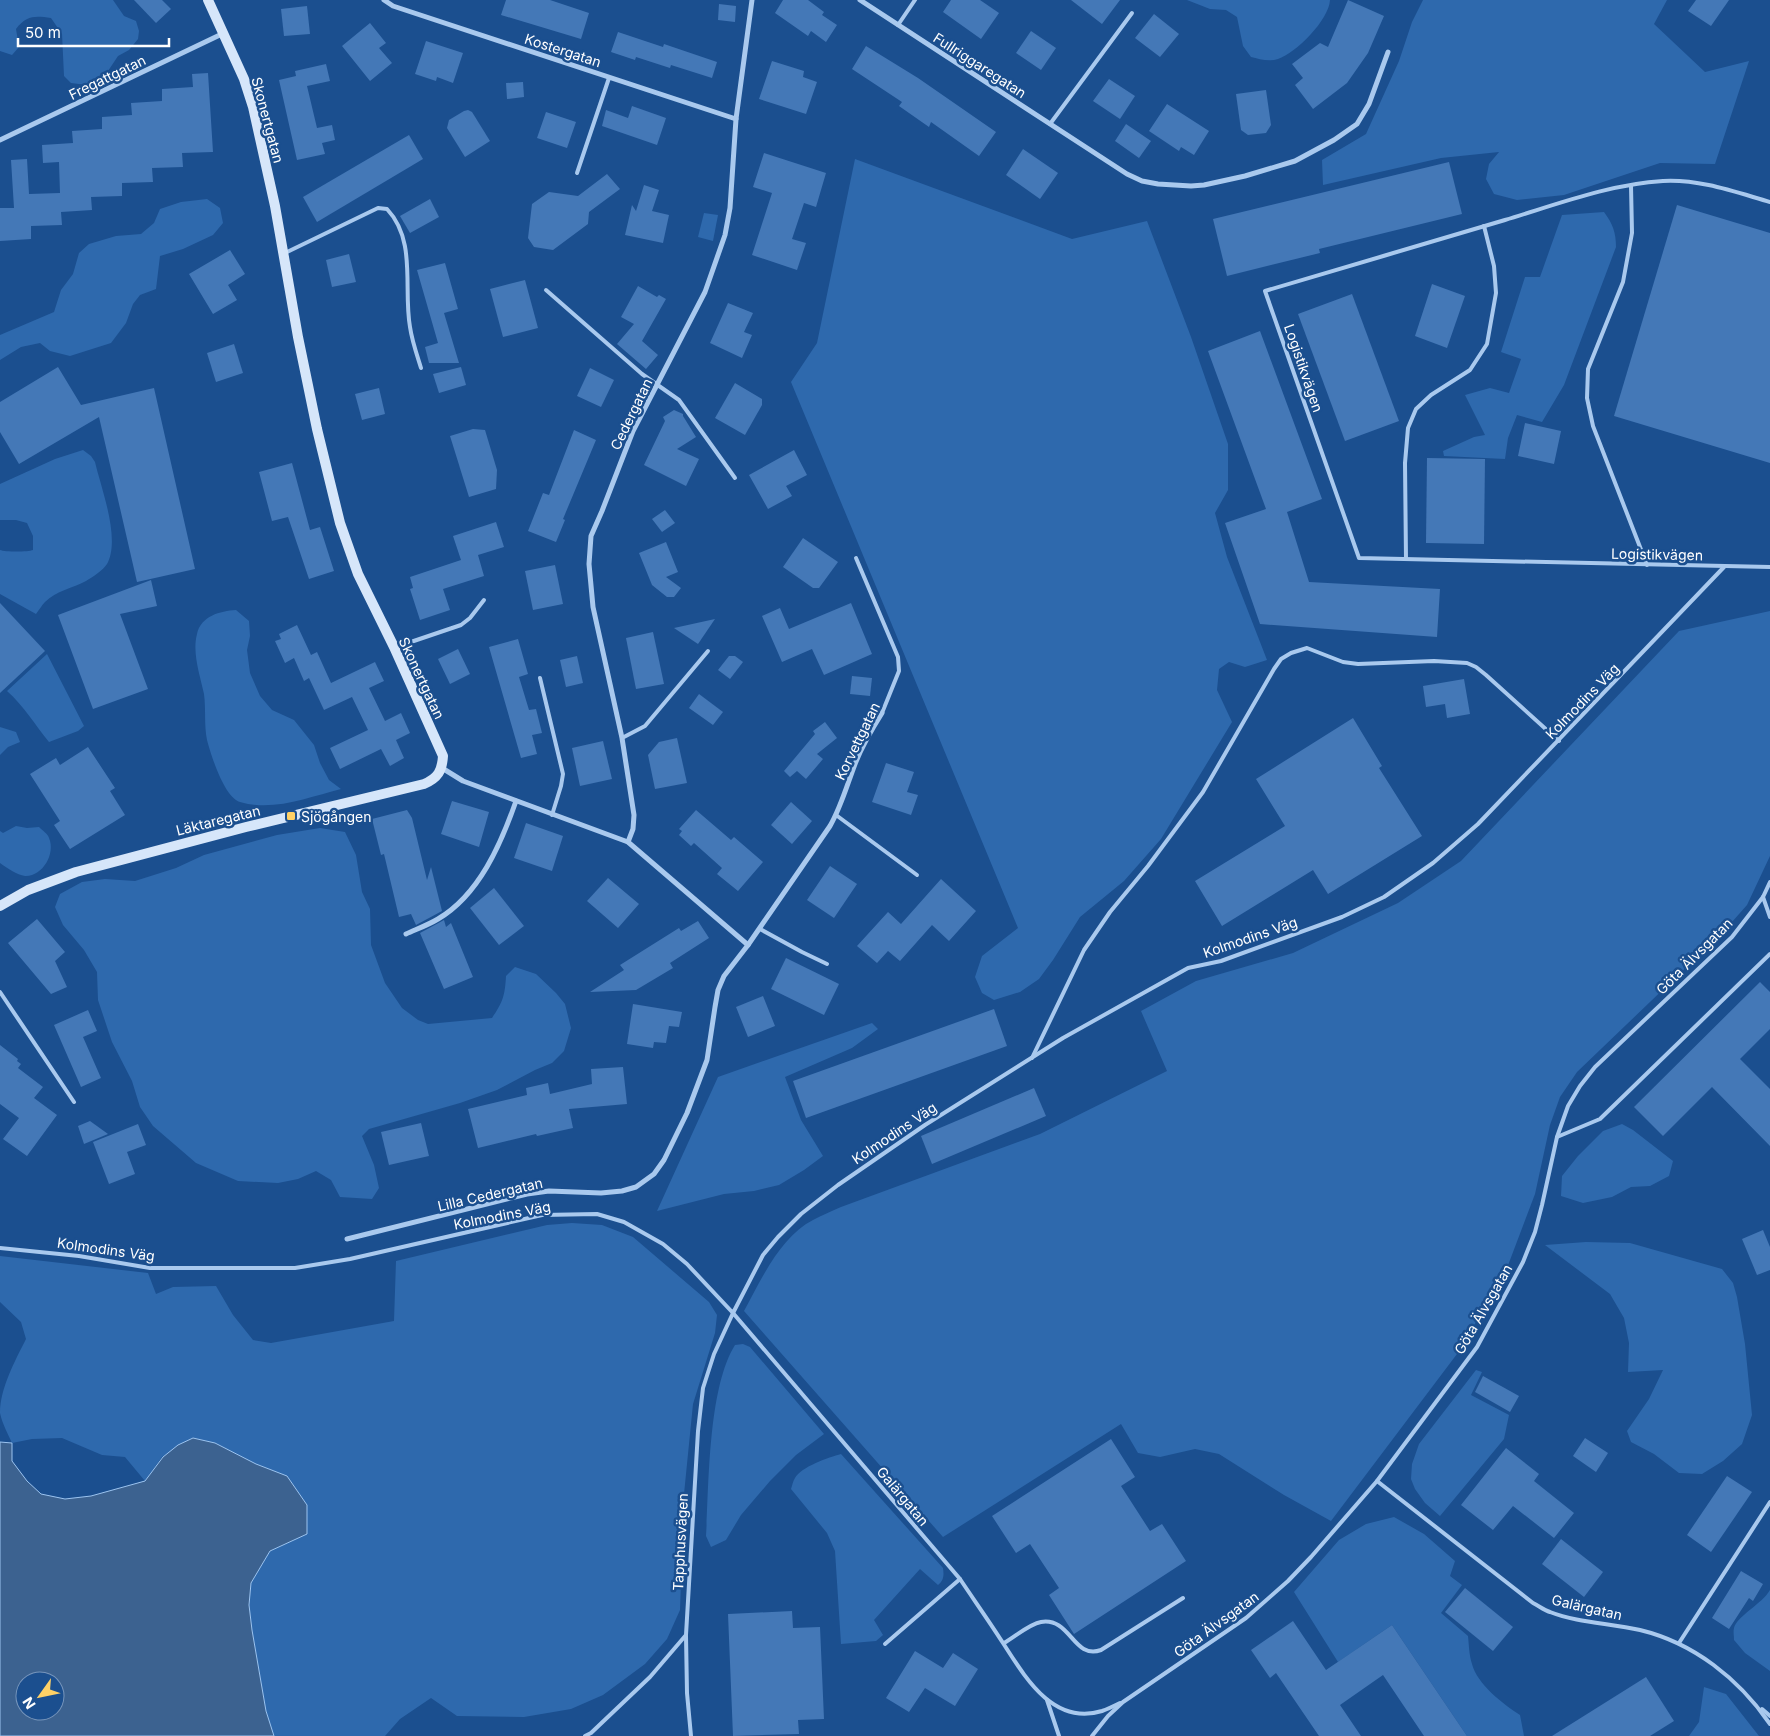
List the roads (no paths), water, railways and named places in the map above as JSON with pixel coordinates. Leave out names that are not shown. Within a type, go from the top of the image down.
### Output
[{"type":"street","name":"Skonertgatan","points":[[208,0],[244,79],[253,107],[284,254],[317,429],[340,524],[358,574],[394,647],[443,756],[442,768]]},
{"type":"street","name":"Kostergatan","points":[[384,0],[393,6],[736,119]]},
{"type":"street","name":"Cedergatan","points":[[628,842],[633,829],[634,815],[622,738],[593,607],[589,564],[591,536],[633,431],[705,292],[725,235],[730,208],[736,119],[752,0]]},
{"type":"street","name":"Fullriggaregatan","points":[[860,0],[1108,163],[1142,181],[1177,186],[1204,185],[1295,161],[1348,131],[1362,118],[1388,52]]},
{"type":"street","name":"Fregattgatan","points":[[0,140],[224,33]]},
{"type":"street","name":"Korvettgatan","points":[[748,946],[836,815],[855,762],[882,713]]},
{"type":"street","points":[[442,768],[463,781],[628,842],[748,946]]},
{"type":"street","name":"Läktaregatan","points":[[0,906],[28,890],[76,872],[246,827],[424,784],[435,780],[442,768]]},
{"type":"street","points":[[406,934],[438,919],[469,892],[504,835],[516,801]]},
{"type":"street","name":"Lilla Cedergatan","points":[[347,1239],[527,1194],[622,1191],[636,1187],[654,1174],[664,1160],[686,1113],[706,1060],[718,990],[724,976],[748,946]]},
{"type":"lane","points":[[898,25],[915,0]]},
{"type":"lane","points":[[1050,124],[1132,13]]},
{"type":"lane","points":[[576,173],[609,78]]},
{"type":"lane","name":"Logistikvägen","points":[[1770,202],[1714,186],[1687,181],[1662,181],[1631,186],[1563,202],[1265,291],[1359,558],[1770,567]]},
{"type":"lane","points":[[1631,186],[1632,233],[1623,282],[1588,369],[1587,398],[1593,426],[1647,565]]},
{"type":"lane","points":[[284,254],[378,208],[387,209],[397,222],[405,243],[409,327],[421,368]]},
{"type":"lane","points":[[1406,559],[1405,463],[1408,428],[1416,409],[1431,395],[1470,370],[1487,344],[1496,294],[1494,266],[1484,226]]},
{"type":"lane","points":[[546,290],[642,374],[678,400],[735,478]]},
{"type":"lane","name":"Korvettgatan","points":[[856,558],[900,664],[896,680],[882,713]]},
{"type":"lane","name":"Kolmodins Väg","points":[[0,1248],[79,1256],[150,1268],[295,1268],[350,1259],[542,1215],[597,1214],[624,1222],[663,1244],[687,1264],[733,1313],[763,1255],[801,1214],[838,1185],[925,1125],[1063,1038],[1188,968],[1222,960],[1342,917],[1384,897],[1433,863],[1478,824],[1724,567]]},
{"type":"lane","points":[[394,647],[461,625],[470,618],[484,600]]},
{"type":"lane","points":[[1032,1058],[1084,950],[1110,912],[1148,866],[1203,792],[1281,659],[1291,653],[1308,648],[1343,662],[1358,664],[1434,661],[1467,663],[1486,675],[1559,741]]},
{"type":"lane","points":[[622,738],[645,726],[708,651]]},
{"type":"lane","points":[[540,678],[563,774],[552,815]]},
{"type":"lane","points":[[836,815],[917,875]]},
{"type":"lane","name":"Göta Älvsgatan","points":[[1092,1736],[1108,1716],[1123,1702],[1230,1630],[1269,1599],[1311,1557],[1377,1481],[1477,1347],[1523,1262],[1535,1232],[1557,1137],[1568,1106],[1580,1086],[1595,1067],[1732,936],[1764,897],[1770,882]]},
{"type":"lane","points":[[1764,897],[1770,917]]},
{"type":"lane","points":[[760,929],[827,964]]},
{"type":"lane","points":[[1557,1137],[1600,1119],[1770,954]]},
{"type":"lane","points":[[0,992],[74,1102]]},
{"type":"lane","name":"Galärgatan","points":[[733,1313],[960,1579],[1028,1681],[1047,1700],[1066,1710],[1082,1713],[1101,1711],[1123,1702]]},
{"type":"lane","name":"Tapphusvägen","points":[[691,1736],[687,1693],[686,1635],[698,1431],[703,1388],[714,1354],[733,1313]]},
{"type":"lane","name":"Galärgatan","points":[[1377,1481],[1525,1597],[1542,1608],[1550,1612],[1579,1619],[1641,1630],[1679,1643],[1704,1658],[1732,1680],[1757,1705],[1770,1724]]},
{"type":"lane","points":[[1679,1643],[1770,1502]]},
{"type":"lane","points":[[885,1644],[960,1579]]},
{"type":"lane","points":[[1004,1643],[1033,1625],[1042,1622],[1060,1626],[1069,1632],[1084,1651],[1093,1653],[1101,1650],[1183,1598]]},
{"type":"lane","points":[[585,1736],[591,1733],[650,1677],[686,1635]]},
{"type":"lane","name":"Galärgatan","points":[[1047,1700],[1059,1736]]},
{"type":"lane","points":[[1757,1705],[1770,1716]]},
{"type":"place","name":"Sjögången","points":[[291,816]]}]
